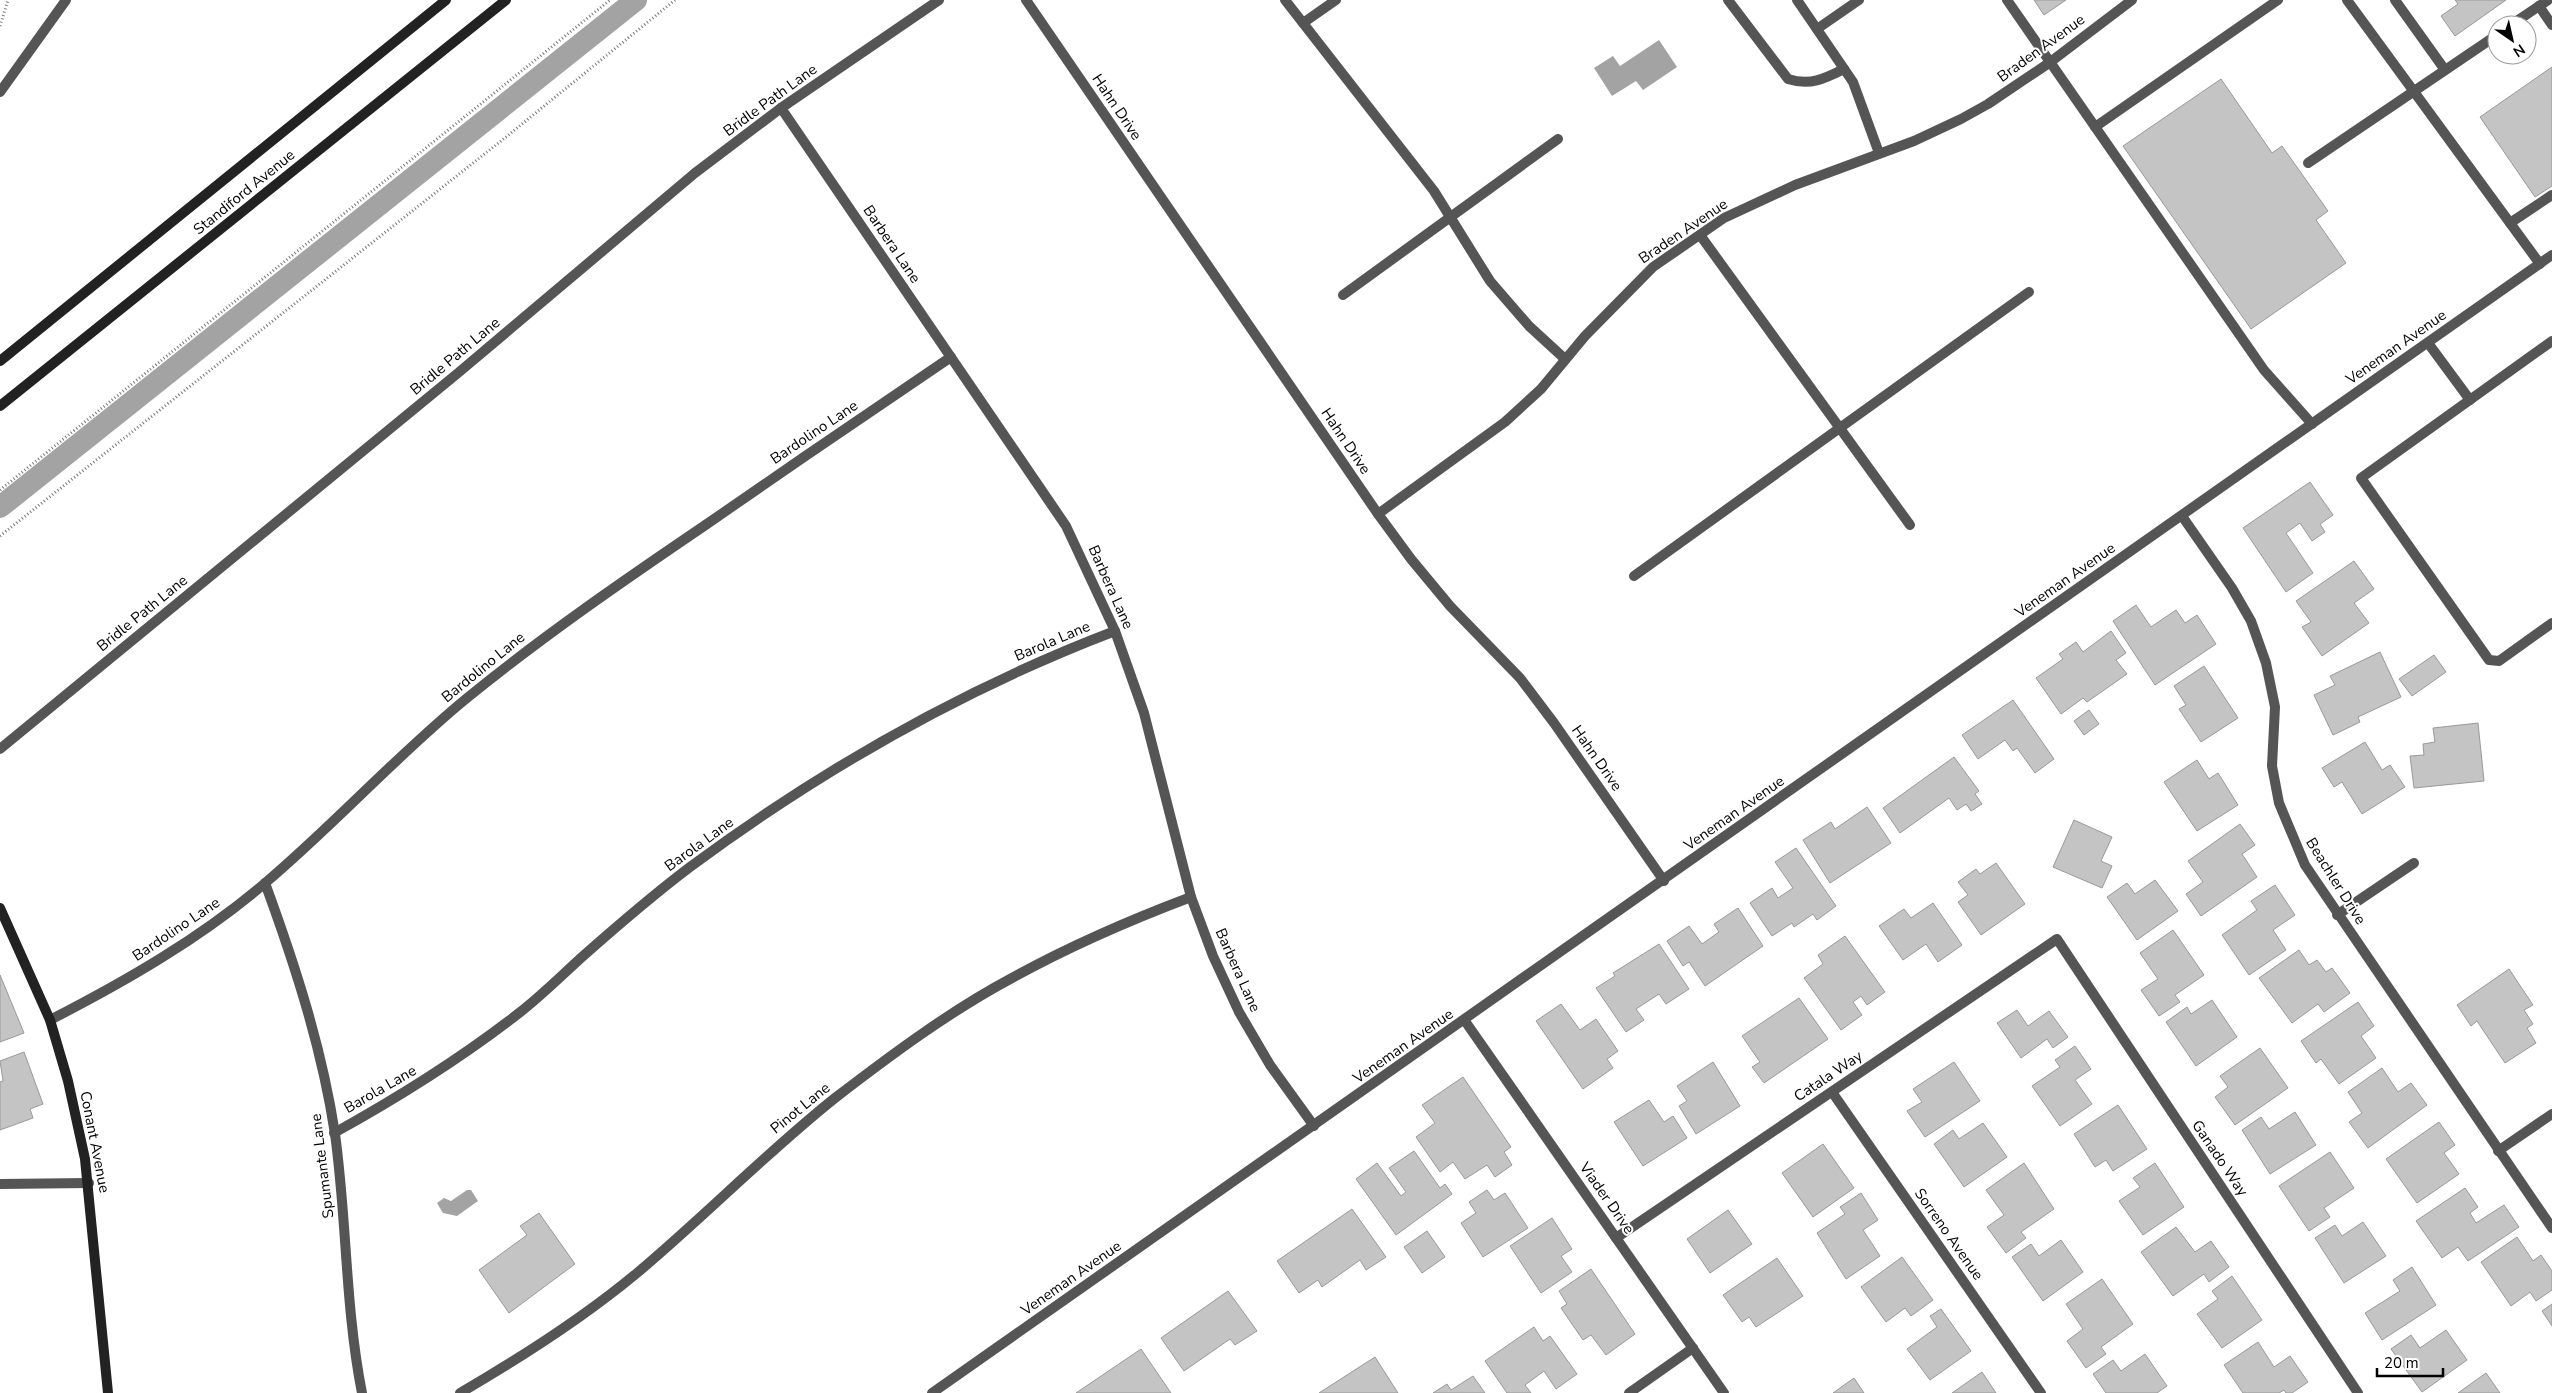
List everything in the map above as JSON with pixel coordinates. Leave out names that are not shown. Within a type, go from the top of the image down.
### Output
[{"type":"main road","name":"Standiford Avenue","points":[[0,361],[446,0]]},
{"type":"main road","name":"Standiford Avenue","points":[[0,406],[506,0]]},
{"type":"main road","name":"Conant Avenue","points":[[0,908],[50,1020],[68,1081],[89,1183],[108,1393]]},
{"type":"street","points":[[0,92],[66,0]]},
{"type":"street","name":"Bridle Path Lane","points":[[0,749],[458,373],[695,174],[782,108],[939,0]]},
{"type":"street","name":"Hahn Drive","points":[[1026,0],[1378,514],[1411,559],[1450,606],[1520,678],[1554,723],[1664,881]]},
{"type":"street","points":[[1285,0],[1434,191],[1490,281],[1529,326],[1565,359]]},
{"type":"street","points":[[1303,23],[1336,0]]},
{"type":"street","points":[[1728,0],[1788,79],[1802,83],[1823,80],[1844,69]]},
{"type":"street","points":[[1798,0],[1853,82],[1880,153]]},
{"type":"street","points":[[1817,28],[1859,0]]},
{"type":"street","points":[[2007,0],[2264,370],[2312,424]]},
{"type":"street","name":"Braden Avenue","points":[[1378,514],[1505,422],[1541,389],[1585,336],[1653,267],[1724,218],[1795,184],[1914,141],[1961,119],[1988,104],[2049,62],[2132,0]]},
{"type":"street","points":[[2095,127],[2278,0]]},
{"type":"street","points":[[2347,0],[2540,264]]},
{"type":"street","points":[[2395,0],[2445,70]]},
{"type":"street","points":[[2526,15],[2544,3],[2552,25]]},
{"type":"street","points":[[2308,163],[2487,42]]},
{"type":"street","name":"Barbera Lane","points":[[782,108],[1066,526],[1115,631],[1144,713],[1191,897],[1213,956],[1239,1012],[1270,1065],[1314,1126]]},
{"type":"street","points":[[1343,294],[1451,218],[1558,139]]},
{"type":"street","points":[[2510,223],[2552,195]]},
{"type":"street","points":[[1700,235],[1910,525]]},
{"type":"street","name":"Veneman Avenue","points":[[932,1393],[1664,881],[2552,255]]},
{"type":"street","points":[[1634,576],[2029,292]]},
{"type":"street","points":[[2552,340],[2361,478],[2489,660],[2499,661],[2552,623]]},
{"type":"street","points":[[2428,342],[2470,400]]},
{"type":"street","name":"Bardolino Lane","points":[[50,1020],[116,986],[176,950],[265,883],[397,759],[465,699],[546,636],[951,357]]},
{"type":"street","name":"Beachler Drive","points":[[2182,516],[2232,588],[2251,621],[2266,662],[2274,707],[2272,766],[2279,803],[2290,834],[2305,864],[2552,1228]]},
{"type":"street","name":"Barola Lane","points":[[334,1133],[397,1099],[456,1060],[521,1011],[609,933],[689,868],[781,803],[852,758],[926,717],[999,680],[1115,631]]},
{"type":"street","points":[[2338,915],[2414,863]]},
{"type":"street","name":"Spumante Lane","points":[[265,883],[290,949],[312,1022],[334,1133],[343,1203],[352,1344],[362,1393]]},
{"type":"street","name":"Pinot Lane","points":[[460,1393],[510,1364],[583,1314],[636,1274],[777,1147],[836,1098],[926,1031],[1011,978],[1081,942],[1191,897]]},
{"type":"street","name":"Catala Way","points":[[1616,1238],[2057,939]]},
{"type":"street","name":"Ganado Way","points":[[2057,939],[2358,1393]]},
{"type":"street","name":"Viader Drive","points":[[1465,1020],[1724,1393]]},
{"type":"street","name":"Sorreno Avenue","points":[[1832,1092],[2041,1393]]},
{"type":"street","points":[[2498,1151],[2552,1114]]},
{"type":"street","points":[[0,1184],[89,1183]]},
{"type":"street","points":[[1629,1393],[1693,1348]]},
{"type":"path","points":[[0,26],[8,0]]},
{"type":"path","points":[[0,490],[610,0]]},
{"type":"path","points":[[0,536],[501,141],[675,0]]},
{"type":"shaded area","points":[[1659,40],[1677,67],[1643,90],[1636,81],[1612,96],[1594,68],[1613,56],[1620,66]]},
{"type":"shaded area","points":[[467,1190],[471,1190],[478,1201],[457,1216],[443,1213],[437,1203],[444,1198],[451,1201]]},
{"type":"building","points":[[2034,0],[2066,0],[2044,15]]},
{"type":"building","points":[[2455,0],[2506,0],[2455,36],[2441,16],[2458,4]]},
{"type":"building","points":[[2552,67],[2552,186],[2535,197],[2480,117]]},
{"type":"building","points":[[2221,79],[2272,153],[2282,146],[2328,211],[2316,220],[2346,263],[2251,329],[2123,146]]},
{"type":"building","points":[[2310,482],[2333,515],[2320,524],[2325,532],[2312,541],[2300,523],[2286,533],[2313,573],[2286,592],[2243,528]]},
{"type":"building","points":[[2354,561],[2374,589],[2354,603],[2369,623],[2322,656],[2302,627],[2311,622],[2296,601]]},
{"type":"building","points":[[2136,605],[2151,627],[2176,610],[2185,623],[2197,615],[2216,644],[2155,685],[2113,621]]},
{"type":"building","points":[[2111,631],[2126,653],[2116,660],[2127,674],[2087,702],[2083,698],[2061,714],[2036,678],[2063,659],[2059,654],[2076,642],[2083,652]]},
{"type":"building","points":[[2380,652],[2401,697],[2358,717],[2360,722],[2333,735],[2314,695],[2335,685],[2330,676]]},
{"type":"building","points":[[2434,655],[2446,672],[2412,696],[2399,679]]},
{"type":"building","points":[[2204,666],[2238,718],[2201,742],[2179,709],[2186,705],[2174,686]]},
{"type":"building","points":[[2013,700],[2054,759],[2035,773],[2017,748],[2013,751],[2005,740],[1978,759],[1962,735]]},
{"type":"building","points":[[2089,710],[2099,724],[2084,735],[2074,721]]},
{"type":"building","points":[[2478,723],[2484,781],[2414,788],[2410,756],[2424,755],[2423,744],[2435,742],[2433,728]]},
{"type":"building","points":[[2365,742],[2382,770],[2390,765],[2405,787],[2362,814],[2342,782],[2334,787],[2322,768]]},
{"type":"building","points":[[1954,757],[1979,791],[1975,794],[1982,804],[1971,811],[1966,804],[1957,810],[1949,798],[1900,833],[1883,808]]},
{"type":"building","points":[[2197,760],[2209,779],[2218,773],[2238,805],[2197,831],[2164,782]]},
{"type":"building","points":[[1867,807],[1891,843],[1830,883],[1803,840],[1831,822],[1835,829]]},
{"type":"building","points":[[2074,820],[2112,837],[2101,861],[2112,866],[2102,888],[2053,867]]},
{"type":"building","points":[[2240,824],[2255,845],[2242,854],[2257,877],[2201,916],[2186,894],[2203,882],[2188,861]]},
{"type":"building","points":[[1796,848],[1836,906],[1817,920],[1813,914],[1794,927],[1792,923],[1772,936],[1750,903],[1772,888],[1778,898],[1793,888],[1775,862]]},
{"type":"building","points":[[1996,863],[2025,904],[1981,935],[1958,902],[1968,895],[1958,882],[1976,869],[1980,874]]},
{"type":"building","points":[[2155,880],[2178,911],[2137,940],[2107,897],[2127,883],[2135,894]]},
{"type":"building","points":[[2275,885],[2295,915],[2273,930],[2286,950],[2249,975],[2222,935],[2257,910],[2251,901]]},
{"type":"building","points":[[1933,903],[1962,945],[1938,962],[1926,944],[1903,960],[1879,926],[1904,909],[1911,918]]},
{"type":"building","points":[[1738,908],[1763,946],[1705,986],[1689,962],[1683,966],[1667,941],[1689,926],[1702,944],[1719,932],[1714,924]]},
{"type":"building","points":[[2173,930],[2204,975],[2175,995],[2180,1002],[2159,1016],[2141,990],[2158,979],[2140,953]]},
{"type":"building","points":[[1845,936],[1885,992],[1867,1005],[1861,996],[1853,1002],[1862,1015],[1841,1030],[1804,978],[1823,964],[1818,955]]},
{"type":"building","points":[[1659,944],[1689,989],[1666,1004],[1659,994],[1636,1009],[1644,1020],[1626,1032],[1596,988],[1615,976],[1613,973]]},
{"type":"building","points":[[2299,950],[2309,965],[2317,960],[2326,972],[2332,968],[2350,993],[2324,1012],[2318,1004],[2292,1023],[2259,978]]},
{"type":"building","points":[[2509,969],[2533,1005],[2524,1010],[2533,1024],[2527,1028],[2536,1043],[2505,1063],[2477,1021],[2471,1026],[2457,1005]]},
{"type":"building","points":[[0,975],[24,1033],[0,1042]]},
{"type":"building","points":[[1799,998],[1828,1039],[1764,1083],[1752,1067],[1760,1062],[1742,1036]]},
{"type":"building","points":[[2212,1000],[2237,1037],[2196,1066],[2166,1022],[2187,1007],[2191,1014]]},
{"type":"building","points":[[2358,1002],[2374,1026],[2361,1036],[2376,1058],[2339,1084],[2321,1059],[2316,1063],[2301,1041]]},
{"type":"building","points":[[1561,1004],[1580,1030],[1596,1019],[1618,1051],[1607,1059],[1613,1068],[1583,1089],[1536,1021]]},
{"type":"building","points":[[2017,1010],[2028,1026],[2049,1011],[2068,1037],[2053,1048],[2047,1039],[2021,1058],[1997,1023]]},
{"type":"building","points":[[2075,1046],[2091,1069],[2075,1080],[2092,1104],[2060,1126],[2032,1086],[2060,1067],[2055,1060]]},
{"type":"building","points":[[2260,1048],[2288,1088],[2235,1125],[2215,1097],[2228,1087],[2220,1076]]},
{"type":"building","points":[[24,1052],[43,1104],[30,1109],[33,1118],[0,1130],[0,1082],[3,1081],[0,1061]]},
{"type":"building","points":[[1713,1062],[1740,1106],[1696,1134],[1679,1106],[1687,1101],[1677,1086]]},
{"type":"building","points":[[1954,1062],[1980,1101],[1925,1137],[1907,1111],[1922,1102],[1913,1089]]},
{"type":"building","points":[[2382,1068],[2398,1092],[2411,1083],[2427,1105],[2368,1148],[2349,1122],[2362,1113],[2348,1092]]},
{"type":"building","points":[[1463,1077],[1511,1147],[1504,1152],[1512,1165],[1495,1177],[1487,1165],[1465,1179],[1453,1162],[1440,1172],[1416,1137],[1435,1123],[1422,1105]]},
{"type":"building","points":[[1649,1100],[1664,1122],[1673,1116],[1687,1138],[1643,1166],[1614,1122]]},
{"type":"building","points":[[2118,1105],[2147,1149],[2113,1171],[2106,1160],[2095,1167],[2074,1134]]},
{"type":"building","points":[[2295,1112],[2316,1145],[2270,1174],[2242,1130],[2261,1117],[2269,1129]]},
{"type":"building","points":[[2439,1122],[2455,1145],[2444,1153],[2459,1174],[2417,1203],[2386,1159]]},
{"type":"building","points":[[1983,1123],[2007,1157],[1964,1187],[1934,1144],[1953,1130],[1959,1139]]},
{"type":"building","points":[[1823,1144],[1854,1188],[1813,1217],[1782,1173]]},
{"type":"building","points":[[1414,1151],[1440,1188],[1445,1184],[1452,1194],[1396,1235],[1356,1179],[1377,1163],[1401,1196],[1406,1192],[1389,1168]]},
{"type":"building","points":[[2330,1152],[2354,1188],[2324,1208],[2330,1217],[2309,1231],[2279,1186]]},
{"type":"building","points":[[2024,1163],[2054,1209],[2021,1232],[2026,1238],[2006,1253],[1987,1227],[2004,1215],[1986,1190]]},
{"type":"building","points":[[2155,1163],[2184,1207],[2143,1235],[2119,1201],[2140,1187],[2133,1178]]},
{"type":"building","points":[[2465,1188],[2478,1207],[2470,1213],[2476,1223],[2504,1205],[2519,1227],[2468,1261],[2458,1247],[2442,1258],[2416,1221]]},
{"type":"building","points":[[1487,1190],[1494,1200],[1505,1193],[1528,1228],[1483,1257],[1461,1223],[1476,1213],[1469,1202]]},
{"type":"building","points":[[1861,1193],[1878,1220],[1863,1230],[1880,1256],[1846,1279],[1817,1233],[1845,1214],[1840,1207]]},
{"type":"building","points":[[1352,1209],[1386,1257],[1366,1270],[1360,1260],[1322,1287],[1318,1280],[1299,1293],[1277,1261]]},
{"type":"building","points":[[1728,1210],[1752,1244],[1710,1273],[1687,1239]]},
{"type":"building","points":[[539,1213],[575,1264],[509,1313],[479,1270],[527,1235],[520,1226]]},
{"type":"building","points":[[1552,1218],[1572,1249],[1561,1256],[1572,1272],[1541,1293],[1510,1246]]},
{"type":"building","points":[[2363,1222],[2386,1256],[2344,1283],[2315,1238],[2335,1225],[2342,1236]]},
{"type":"building","points":[[2176,1227],[2195,1252],[2211,1241],[2229,1267],[2209,1282],[2204,1274],[2173,1296],[2141,1252]]},
{"type":"building","points":[[1427,1231],[1445,1257],[1422,1273],[1404,1247]]},
{"type":"building","points":[[2517,1237],[2533,1261],[2541,1255],[2552,1271],[2552,1290],[2536,1301],[2530,1292],[2511,1306],[2481,1262]]},
{"type":"building","points":[[2061,1240],[2083,1272],[2043,1301],[2012,1257],[2031,1244],[2039,1256]]},
{"type":"building","points":[[1902,1257],[1933,1300],[1911,1316],[1905,1308],[1886,1322],[1861,1287]]},
{"type":"building","points":[[1777,1258],[1803,1296],[1756,1327],[1749,1317],[1742,1322],[1723,1295]]},
{"type":"building","points":[[2412,1267],[2436,1305],[2382,1340],[2365,1313],[2400,1291],[2393,1280]]},
{"type":"building","points":[[1591,1269],[1635,1334],[1606,1355],[1591,1335],[1583,1340],[1561,1308],[1567,1304],[1559,1291]]},
{"type":"building","points":[[2232,1276],[2262,1320],[2222,1348],[2197,1314],[2218,1299],[2212,1291]]},
{"type":"building","points":[[2102,1279],[2133,1324],[2101,1347],[2106,1354],[2086,1368],[2067,1341],[2083,1329],[2066,1304]]},
{"type":"building","points":[[1228,1291],[1257,1331],[1235,1345],[1230,1339],[1184,1371],[1161,1338]]},
{"type":"building","points":[[2552,1304],[2552,1326],[2542,1311]]},
{"type":"building","points":[[1941,1309],[1971,1351],[1930,1380],[1907,1349],[1937,1327],[1930,1316]]},
{"type":"building","points":[[1534,1327],[1543,1341],[1550,1336],[1577,1374],[1556,1389],[1544,1371],[1525,1385],[1531,1393],[1507,1393],[1485,1361]]},
{"type":"building","points":[[2446,1330],[2467,1360],[2422,1392],[2391,1349],[2411,1335],[2420,1348]]},
{"type":"building","points":[[2258,1342],[2274,1367],[2290,1356],[2308,1382],[2292,1393],[2286,1393],[2284,1390],[2279,1393],[2243,1393],[2224,1365]]},
{"type":"building","points":[[1141,1349],[1171,1393],[1076,1393]]},
{"type":"building","points":[[2145,1354],[2167,1386],[2157,1393],[2106,1393],[2093,1374],[2113,1360],[2121,1371]]},
{"type":"building","points":[[1375,1357],[1398,1393],[1319,1393]]},
{"type":"building","points":[[1982,1372],[1996,1393],[1952,1393]]},
{"type":"building","points":[[2486,1373],[2500,1393],[2458,1393]]},
{"type":"building","points":[[1473,1376],[1485,1393],[1433,1393],[1447,1384],[1451,1390]]},
{"type":"building","points":[[1854,1378],[1864,1393],[1833,1393]]},
{"type":"waterway","points":[[0,507],[636,0]]}]
